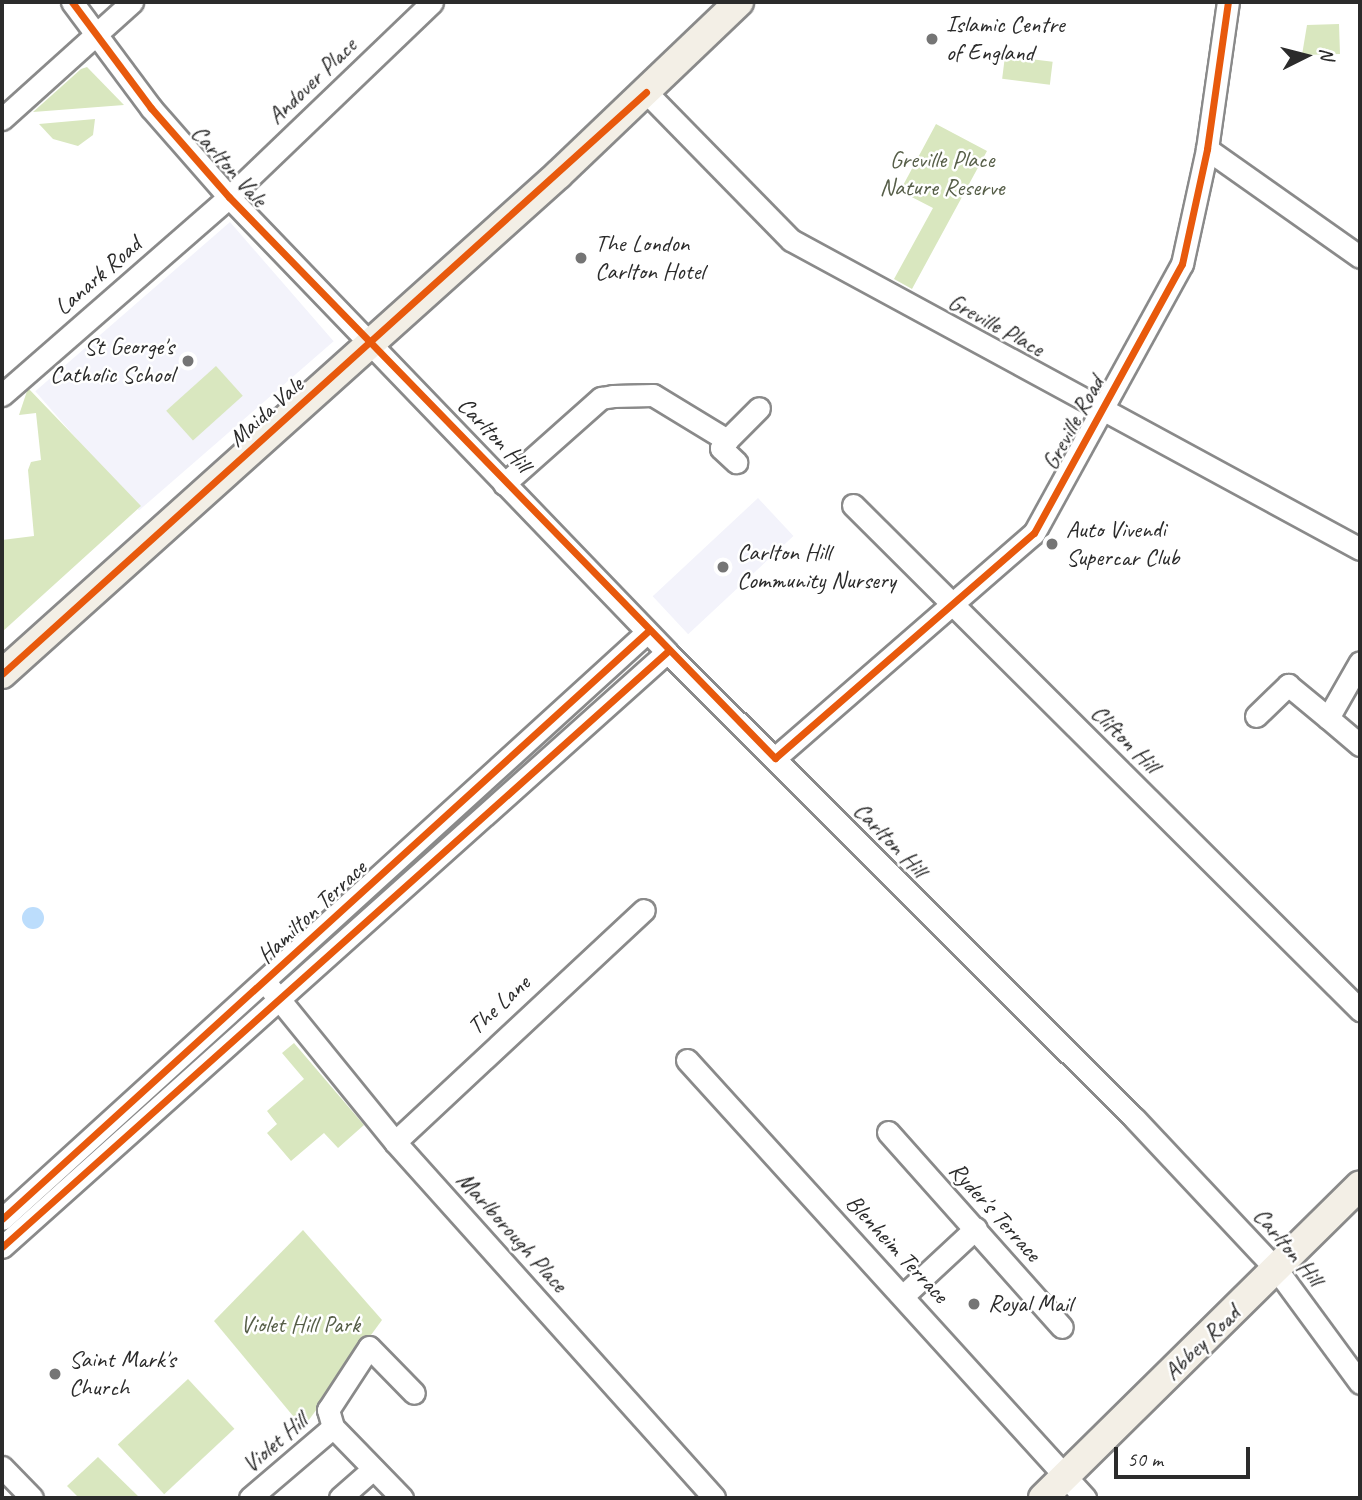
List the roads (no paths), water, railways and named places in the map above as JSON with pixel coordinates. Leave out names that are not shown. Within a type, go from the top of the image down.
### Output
[{"type":"main road","name":"Maida Vale","points":[[2,674],[369,346],[646,92],[738,2]]},
{"type":"main road","name":"Abbey Road","points":[[1042,1498],[1277,1270],[1360,1185]]},
{"type":"street","name":"Carlton Vale","points":[[72,2],[95,38],[229,197],[369,346]]},
{"type":"street","points":[[2,119],[132,2]]},
{"type":"street","name":"Andover Place","points":[[229,197],[432,2]]},
{"type":"street","name":"Greville Road","points":[[775,758],[955,606],[1034,533],[1182,264],[1207,149],[1228,2]]},
{"type":"street","name":"Greville Place","points":[[646,92],[791,240],[1101,413],[1360,549]]},
{"type":"street","points":[[1207,149],[1360,257]]},
{"type":"street","name":"Lanark Road","points":[[2,395],[229,197]]},
{"type":"street","name":"Carlton Hill","points":[[369,346],[647,632],[775,758],[1277,1270],[1360,1383]]},
{"type":"street","points":[[504,484],[601,398],[653,395],[727,440]]},
{"type":"street","points":[[736,462],[721,449],[759,408]]},
{"type":"street","name":"Clifton Hill","points":[[853,505],[1360,1010]]},
{"type":"street","name":"Hamilton Terrace","points":[[2,1247],[647,632]]},
{"type":"street","name":"Hamilton Terrace","points":[[2,1219],[667,652]]},
{"type":"street","points":[[1328,718],[1360,662]]},
{"type":"street","points":[[1256,716],[1288,685],[1360,745]]},
{"type":"street","name":"The Lane","points":[[395,1142],[644,910]]},
{"type":"street","name":"Marlborough Place","points":[[271,989],[395,1142],[714,1498]]},
{"type":"street","name":"Blenheim Terrace","points":[[687,1060],[1068,1474],[1085,1498]]},
{"type":"street","name":"Ryder's Terrace","points":[[888,1132],[1062,1327]]},
{"type":"street","points":[[904,1295],[976,1228]]},
{"type":"street","points":[[402,1498],[333,1427],[328,1404],[369,1347],[414,1393]]},
{"type":"street","name":"Violet Hill","points":[[250,1498],[333,1427]]},
{"type":"street","points":[[2,1467],[32,1498]]},
{"type":"street","points":[[340,1498],[373,1469]]},
{"type":"water","points":[[33,907],[41,910],[44,918],[41,926],[33,929],[25,926],[22,918],[25,910]]},
{"type":"place","name":"Islamic Centre of England","points":[[932,39]]},
{"type":"place","name":"The London Carlton Hotel","points":[[581,258]]},
{"type":"place","name":"St George's Catholic School","points":[[188,361]]},
{"type":"place","name":"Auto Vivendi Supercar Club","points":[[1052,544]]},
{"type":"place","name":"Carlton Hill Community Nursery","points":[[723,567]]},
{"type":"place","name":"Royal Mail","points":[[974,1304]]},
{"type":"place","name":"Saint Mark's Church","points":[[55,1374]]},
{"type":"park label","name":"Greville Place Nature Reserve","points":[[942,174]]},
{"type":"park label","name":"Violet Hill Park","points":[[300,1325]]}]
